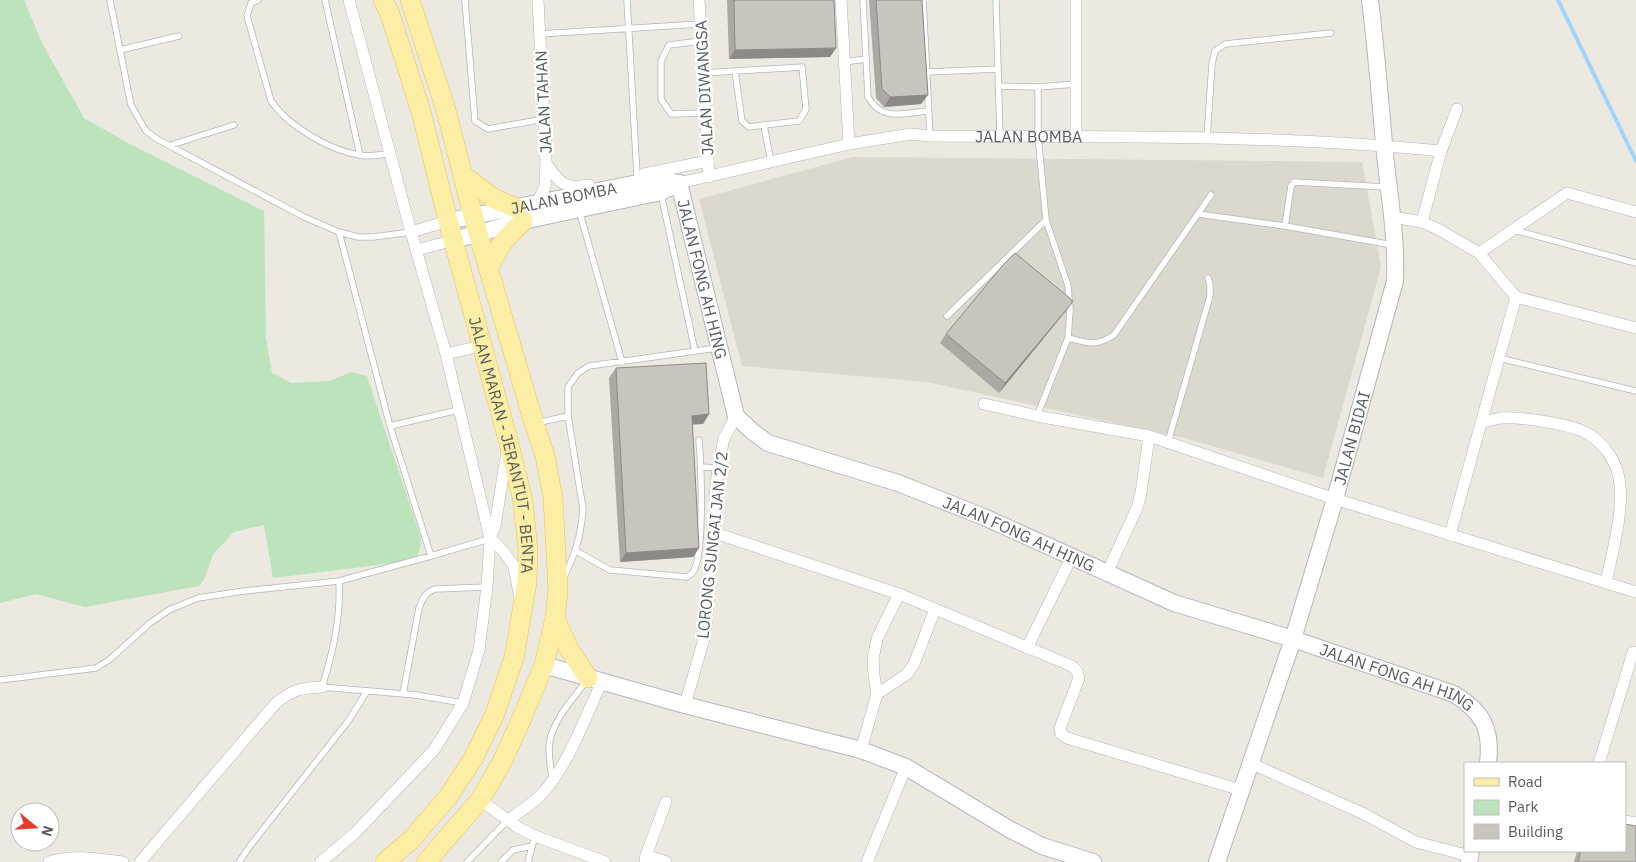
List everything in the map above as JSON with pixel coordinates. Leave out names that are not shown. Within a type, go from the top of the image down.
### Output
[{"type":"main road","name":"JALAN MARAN - JERANTUT - BENTA","points":[[383,0],[390,14],[422,115],[481,346],[508,440],[523,501],[528,550],[522,614],[514,658],[494,716],[473,759],[448,797],[411,840],[385,862]]},
{"type":"main road","name":"JALAN MARAN - JERANTUT - BENTA","points":[[410,0],[446,110],[475,225],[545,456],[553,498],[558,591],[555,618],[544,665],[502,762],[480,800],[426,862]]},
{"type":"main road","name":"JALAN BIDAI","points":[[1217,862],[1293,639],[1395,281],[1393,217],[1370,0]]},
{"type":"main road","points":[[463,175],[492,198],[520,214],[488,268]]},
{"type":"main road","name":"JALAN BOMBA","points":[[520,214],[538,203],[658,179],[679,183]]},
{"type":"main road","name":"JALAN BOMBA","points":[[454,240],[475,225],[520,214],[578,208],[661,192],[679,183]]},
{"type":"main road","name":"JALAN FONG AH HING","points":[[679,183],[736,416],[768,443],[898,483],[984,517],[1174,603],[1293,639],[1446,690],[1470,703],[1481,716],[1487,729],[1490,747],[1488,762]]},
{"type":"main road","name":"JALAN BOMBA","points":[[448,221],[475,225]]},
{"type":"main road","points":[[555,618],[569,649],[595,680]]},
{"type":"main road","points":[[482,741],[489,739],[499,728],[526,666],[531,664],[544,665],[685,705],[861,750],[906,767],[1009,829],[1042,846],[1094,862]]},
{"type":"street","points":[[321,862],[356,833],[434,750],[463,703],[479,650],[488,587],[490,538],[446,354],[411,232],[349,0]]},
{"type":"street","name":"JALAN TAHAN","points":[[538,0],[546,163],[545,188],[538,203]]},
{"type":"street","name":"JALAN DIWANGSA","points":[[699,0],[709,177]]},
{"type":"street","points":[[841,0],[849,144]]},
{"type":"street","points":[[1076,0],[1076,135]]},
{"type":"street","points":[[1422,222],[1441,151],[1457,109]]},
{"type":"street","name":"JALAN BOMBA","points":[[679,183],[849,144],[911,134],[930,136],[1076,135],[1207,138],[1384,145],[1441,151]]},
{"type":"street","points":[[546,163],[557,179],[574,188],[708,162]]},
{"type":"street","points":[[1478,253],[1567,193],[1636,212]]},
{"type":"street","points":[[1393,217],[1422,222],[1438,229],[1478,253],[1516,298],[1636,328]]},
{"type":"street","points":[[411,232],[448,221]]},
{"type":"street","points":[[417,250],[454,240]]},
{"type":"street","points":[[1450,535],[1516,298]]},
{"type":"street","points":[[446,354],[481,346]]},
{"type":"street","points":[[984,404],[1037,416],[1149,436],[1334,499],[1636,592]]},
{"type":"street","name":"LORONG SUNGAI JAN 2/2","points":[[685,705],[705,635],[715,533],[718,468],[724,438],[736,416]]},
{"type":"street","points":[[1482,422],[1501,418],[1557,424],[1575,428],[1590,434],[1610,455],[1617,469],[1620,503],[1606,583]]},
{"type":"street","points":[[1106,573],[1137,508],[1149,436]]},
{"type":"street","points":[[490,538],[495,526],[508,440]]},
{"type":"street","points":[[715,533],[899,594],[1072,666],[1077,671],[1079,678],[1060,728],[1061,734],[1067,738],[1241,790]]},
{"type":"street","points":[[490,538],[504,552],[514,566],[522,614]]},
{"type":"street","points":[[1027,648],[1072,558]]},
{"type":"street","points":[[861,750],[877,694],[874,659],[878,639],[899,594]]},
{"type":"street","points":[[877,694],[908,674],[914,664],[935,609]]},
{"type":"street","points":[[1599,762],[1633,652]]},
{"type":"street","points":[[508,820],[534,801],[552,781],[574,743],[595,680]]},
{"type":"street","points":[[140,862],[276,703],[291,691],[322,687]]},
{"type":"street","points":[[1250,763],[1362,813],[1416,842],[1470,856]]},
{"type":"street","points":[[868,862],[906,767]]},
{"type":"street","points":[[480,800],[533,841],[605,862]]},
{"type":"street","points":[[666,802],[645,858],[666,862]]},
{"type":"street","points":[[49,862],[63,858],[123,862]]},
{"type":"lane","points":[[110,0],[131,105],[146,131],[304,217],[339,232],[358,237],[411,232]]},
{"type":"lane","points":[[258,0],[251,3],[247,16],[271,101],[277,110],[304,131],[335,148],[360,155],[377,156],[390,153]]},
{"type":"lane","points":[[325,0],[360,155]]},
{"type":"lane","points":[[465,0],[475,121],[488,129],[544,119]]},
{"type":"lane","points":[[627,0],[637,175]]},
{"type":"lane","points":[[863,0],[868,97],[872,106],[879,112],[889,114],[928,111]]},
{"type":"lane","points":[[923,0],[930,136]]},
{"type":"lane","points":[[996,0],[1000,136]]},
{"type":"lane","points":[[540,34],[700,24]]},
{"type":"lane","points":[[1207,138],[1212,64],[1215,51],[1225,44],[1330,33]]},
{"type":"lane","points":[[120,50],[180,36]]},
{"type":"lane","points":[[701,41],[669,45],[661,61],[661,99],[671,114],[705,112]]},
{"type":"lane","points":[[844,62],[866,59]]},
{"type":"lane","points":[[703,73],[735,71],[802,67],[806,109],[804,114],[799,120],[749,127],[742,121],[735,71]]},
{"type":"lane","points":[[927,72],[998,69]]},
{"type":"lane","points":[[998,86],[1038,87],[1076,84]]},
{"type":"lane","points":[[1037,416],[1068,338],[1070,309],[1068,286],[1046,220],[1038,136],[1038,87]]},
{"type":"lane","points":[[171,145],[234,125]]},
{"type":"lane","points":[[764,125],[771,162]]},
{"type":"lane","points":[[1285,226],[1290,186],[1294,182],[1389,187]]},
{"type":"lane","points":[[661,192],[695,351]]},
{"type":"lane","points":[[1068,338],[1091,343],[1103,342],[1114,335],[1211,195]]},
{"type":"lane","points":[[578,208],[622,362]]},
{"type":"lane","points":[[1198,214],[1285,226],[1395,245]]},
{"type":"lane","points":[[947,316],[1046,220]]},
{"type":"lane","points":[[1514,230],[1636,262]]},
{"type":"lane","points":[[339,232],[390,426],[431,556]]},
{"type":"lane","points":[[1168,442],[1210,296],[1208,278]]},
{"type":"lane","points":[[558,591],[576,551],[582,525],[583,509],[568,416],[568,387],[578,373],[588,366],[719,347]]},
{"type":"lane","points":[[1500,358],[1636,391]]},
{"type":"lane","points":[[390,426],[458,410]]},
{"type":"lane","points":[[534,423],[568,416]]},
{"type":"lane","points":[[576,551],[610,570],[687,577],[694,572],[700,551],[701,468],[699,440]]},
{"type":"lane","points":[[701,468],[718,468]]},
{"type":"lane","points":[[0,680],[96,668],[109,660],[150,623],[169,610],[198,598],[339,581],[490,538]]},
{"type":"lane","points":[[339,581],[338,627],[322,687],[403,694],[463,703]]},
{"type":"lane","points":[[403,694],[419,608],[423,598],[428,592],[435,589],[488,587]]},
{"type":"lane","points":[[552,781],[549,751],[553,730],[562,714],[595,680]]},
{"type":"lane","points":[[239,862],[349,720],[367,691]]},
{"type":"lane","points":[[467,862],[508,820]]},
{"type":"lane","points":[[501,862],[513,850],[533,841]]},
{"type":"lane","points":[[528,862],[533,841]]},
{"type":"shaded area","points":[[853,157],[1362,162],[1381,267],[1323,478],[1184,438],[927,382],[742,366],[699,199]]},
{"type":"green space","points":[[0,0],[24,0],[42,43],[84,118],[128,143],[264,211],[266,338],[272,373],[291,383],[329,381],[352,372],[367,376],[421,538],[417,557],[410,561],[273,578],[264,525],[234,532],[213,554],[205,578],[199,586],[85,607],[36,594],[0,603]]},
{"type":"building","points":[[734,0],[834,0],[836,48],[735,50]]},
{"type":"building","points":[[876,0],[922,0],[928,95],[890,97],[882,89]]},
{"type":"building","points":[[1015,253],[1072,300],[1072,303],[1005,383],[946,334]]},
{"type":"building","points":[[706,363],[709,414],[692,416],[699,548],[626,553],[616,368]]},
{"type":"building","points":[[1626,824],[1636,826],[1636,862],[1578,862],[1581,852],[1626,852]]},
{"type":"waterway","points":[[1558,0],[1636,161]]}]
